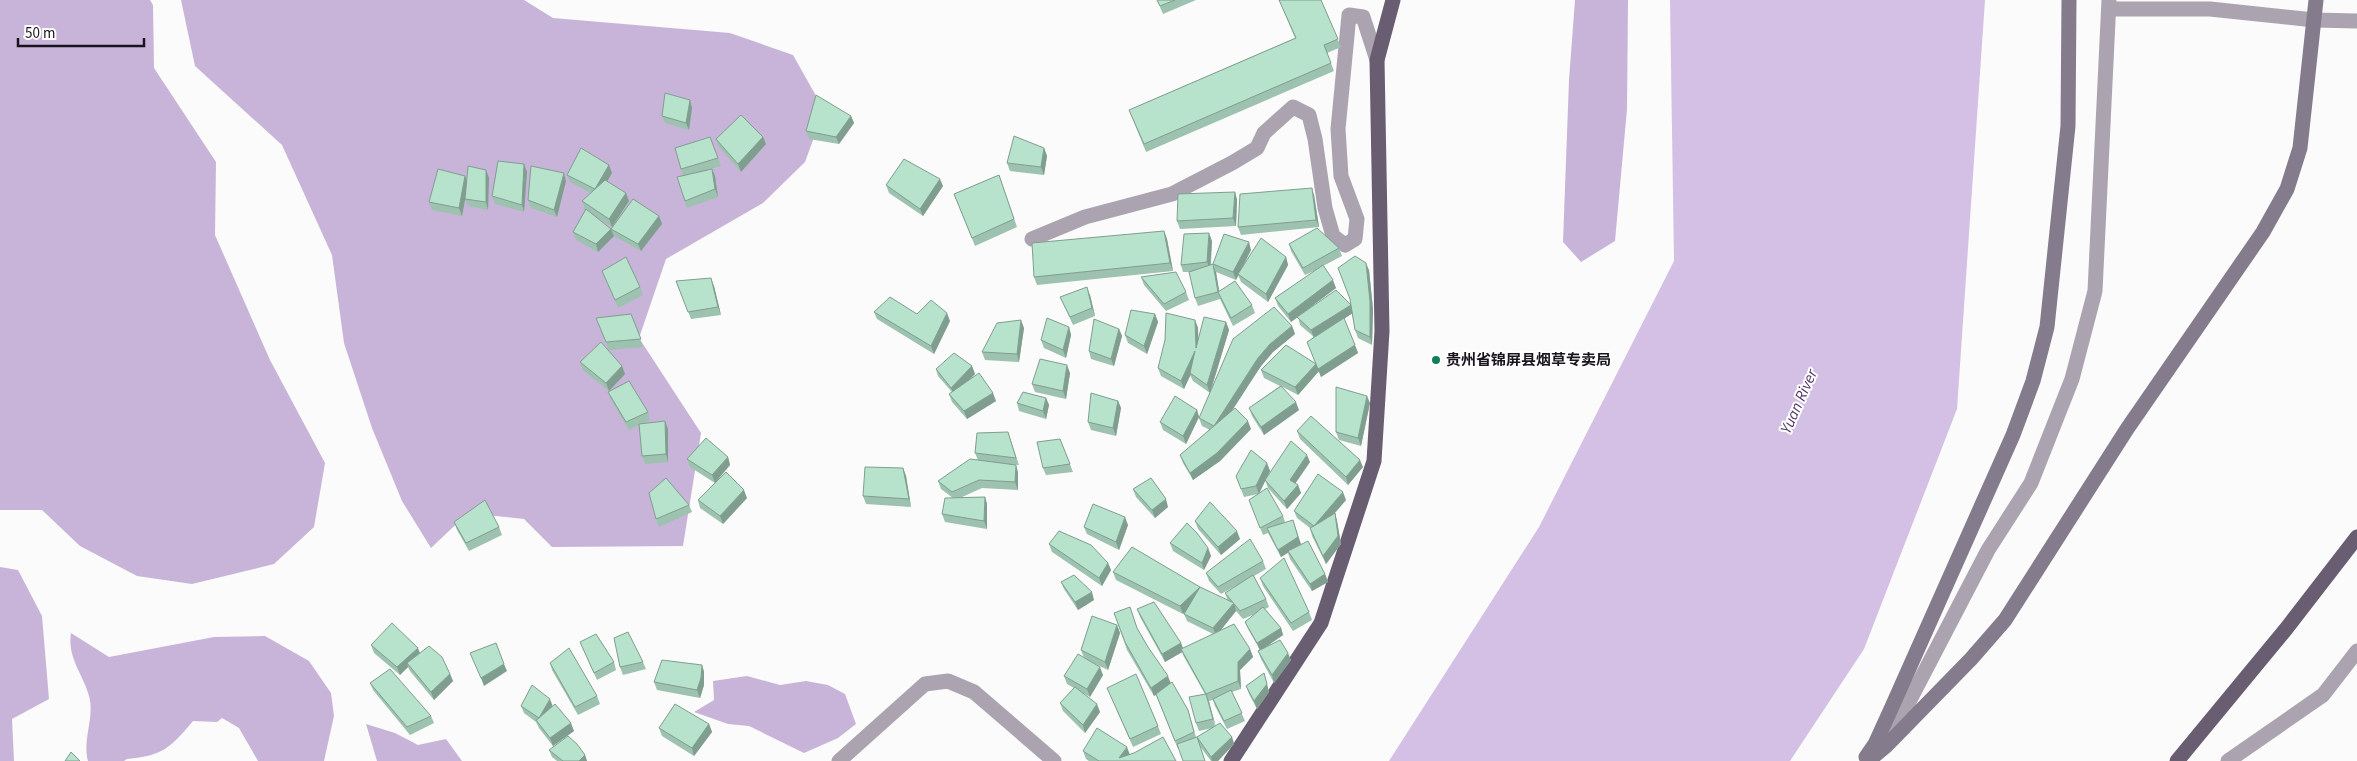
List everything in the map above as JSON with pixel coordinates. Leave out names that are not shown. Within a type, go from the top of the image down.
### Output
[{"type":"main road","points":[[1231,761],[1321,623],[1374,461],[1382,331],[1377,60],[1393,0]]},
{"type":"main road","points":[[2177,761],[2286,629],[2357,537]]},
{"type":"street","points":[[1862,761],[1879,735],[2013,435],[2033,381],[2048,327],[2068,126],[2069,0]]},
{"type":"street","points":[[1868,761],[1886,746],[1972,659],[2004,620],[2127,429],[2263,232],[2287,189],[2300,148],[2316,0]]},
{"type":"street","points":[[1886,746],[1988,550],[2031,483],[2072,379],[2096,291],[2110,4],[2218,5],[2314,20],[2357,21]]},
{"type":"street","points":[[1032,239],[1085,217],[1172,194],[1232,163],[1256,148],[1264,133],[1293,107],[1309,115],[1333,236],[1345,244],[1355,239],[1357,219],[1341,176],[1338,129],[1349,15],[1363,18],[1377,60]]},
{"type":"street","points":[[2228,761],[2323,695],[2357,651]]},
{"type":"street","points":[[839,761],[925,684],[948,681],[974,692],[1054,761]]},
{"type":"shaded area","points":[[0,0],[150,0],[153,5],[154,68],[216,162],[215,235],[270,360],[325,463],[314,527],[274,564],[192,584],[137,576],[80,546],[42,510],[0,510]]},
{"type":"shaded area","points":[[181,0],[524,0],[553,18],[730,33],[793,55],[824,110],[805,162],[763,203],[666,259],[639,338],[701,433],[683,546],[552,547],[524,519],[468,513],[431,548],[402,501],[372,428],[344,343],[332,255],[282,145],[195,66]]},
{"type":"shaded area","points":[[1575,0],[1628,0],[1627,109],[1615,241],[1581,262],[1563,242],[1569,80]]},
{"type":"shaded area","points":[[0,567],[18,570],[42,616],[49,699],[12,719],[14,761],[0,761]]},
{"type":"shaded area","points":[[71,633],[109,657],[214,637],[265,636],[309,661],[331,693],[334,716],[324,761],[258,761],[239,728],[222,718],[217,722],[193,721],[172,744],[158,753],[124,761],[88,761],[86,745],[91,712],[89,696],[73,658],[70,642]]},
{"type":"shaded area","points":[[747,676],[780,685],[806,681],[828,685],[845,694],[856,724],[838,738],[804,753],[749,726],[728,724],[694,712],[714,700],[713,681]]},
{"type":"shaded area","points":[[366,724],[395,733],[418,745],[446,739],[462,761],[377,761]]},
{"type":"water","name":"Yuan River","points":[[1670,0],[1985,0],[1957,409],[1864,649],[1790,761],[1389,761],[1539,527],[1674,261]]},
{"type":"building","points":[[1157,0],[1175,0],[1160,6]]},
{"type":"building","points":[[1279,0],[1321,0],[1338,39],[1324,45],[1331,63],[1144,144],[1129,110],[1296,38]]},
{"type":"building","points":[[665,93],[690,100],[686,123],[662,116]]},
{"type":"building","points":[[816,95],[851,116],[836,137],[806,131]]},
{"type":"building","points":[[741,115],[763,137],[738,164],[716,139]]},
{"type":"building","points":[[1014,136],[1044,148],[1041,167],[1007,163]]},
{"type":"building","points":[[710,137],[718,158],[681,169],[675,148]]},
{"type":"building","points":[[581,148],[609,165],[595,189],[567,175]]},
{"type":"building","points":[[904,159],[940,179],[920,209],[886,185]]},
{"type":"building","points":[[498,161],[524,164],[522,205],[492,196]]},
{"type":"building","points":[[468,166],[486,170],[486,202],[465,199]]},
{"type":"building","points":[[531,166],[564,173],[554,210],[528,200]]},
{"type":"building","points":[[438,169],[465,176],[459,208],[429,202]]},
{"type":"building","points":[[712,169],[715,189],[685,201],[677,177]]},
{"type":"building","points":[[999,175],[1014,219],[972,238],[954,194]]},
{"type":"building","points":[[605,180],[626,193],[609,219],[582,201]]},
{"type":"building","points":[[1312,188],[1316,220],[1238,227],[1240,194]]},
{"type":"building","points":[[1235,192],[1233,218],[1177,221],[1178,194]]},
{"type":"building","points":[[633,199],[659,216],[638,244],[611,229]]},
{"type":"building","points":[[586,209],[611,229],[596,244],[573,232]]},
{"type":"building","points":[[1317,228],[1339,248],[1303,268],[1289,244]]},
{"type":"building","points":[[1164,231],[1170,263],[1034,277],[1032,243]]},
{"type":"building","points":[[1209,233],[1207,262],[1181,265],[1184,234]]},
{"type":"building","points":[[1224,234],[1249,242],[1233,272],[1213,264]]},
{"type":"building","points":[[1261,238],[1286,257],[1266,294],[1238,274]]},
{"type":"building","points":[[1355,256],[1366,263],[1370,301],[1370,337],[1355,330],[1350,299],[1338,268]]},
{"type":"building","points":[[626,257],[640,287],[615,300],[602,271]]},
{"type":"building","points":[[1213,264],[1218,292],[1195,298],[1189,272]]},
{"type":"building","points":[[1323,265],[1333,280],[1288,314],[1275,298]]},
{"type":"building","points":[[1176,272],[1186,292],[1164,304],[1141,277]]},
{"type":"building","points":[[711,278],[718,307],[688,312],[676,281]]},
{"type":"building","points":[[1235,281],[1252,305],[1231,318],[1218,292]]},
{"type":"building","points":[[1087,287],[1092,308],[1070,317],[1060,297]]},
{"type":"building","points":[[1336,290],[1351,305],[1311,330],[1297,317]]},
{"type":"building","points":[[890,297],[917,314],[931,300],[947,313],[931,346],[874,312]]},
{"type":"building","points":[[1274,307],[1292,326],[1270,344],[1258,358],[1214,426],[1199,418],[1233,339]]},
{"type":"building","points":[[1131,310],[1155,314],[1144,346],[1125,335]]},
{"type":"building","points":[[1166,313],[1195,320],[1196,348],[1204,317],[1226,322],[1207,385],[1190,373],[1195,351],[1181,381],[1158,368],[1165,340]]},
{"type":"building","points":[[631,314],[641,339],[606,342],[596,318]]},
{"type":"building","points":[[1047,318],[1069,327],[1063,350],[1041,340]]},
{"type":"building","points":[[1344,318],[1355,345],[1318,369],[1307,342]]},
{"type":"building","points":[[1094,319],[1119,329],[1111,359],[1089,351]]},
{"type":"building","points":[[1021,320],[1017,354],[982,352],[997,323]]},
{"type":"building","points":[[601,342],[622,366],[606,383],[580,362]]},
{"type":"building","points":[[1286,345],[1316,364],[1295,387],[1261,370]]},
{"type":"building","points":[[954,353],[972,366],[951,388],[936,369]]},
{"type":"building","points":[[1040,359],[1067,365],[1063,391],[1032,384]]},
{"type":"building","points":[[979,373],[993,393],[964,411],[949,394]]},
{"type":"building","points":[[629,381],[648,412],[626,422],[608,392]]},
{"type":"building","points":[[1281,386],[1296,402],[1261,427],[1249,408]]},
{"type":"building","points":[[1336,387],[1367,396],[1358,438],[1336,432]]},
{"type":"building","points":[[1023,392],[1046,398],[1043,411],[1017,403]]},
{"type":"building","points":[[1091,393],[1118,401],[1113,428],[1088,422]]},
{"type":"building","points":[[1175,396],[1197,410],[1183,436],[1160,422]]},
{"type":"building","points":[[1235,408],[1248,421],[1217,453],[1190,473],[1180,455]]},
{"type":"building","points":[[1311,416],[1360,460],[1346,477],[1297,431]]},
{"type":"building","points":[[665,421],[666,454],[642,456],[639,424]]},
{"type":"building","points":[[1008,432],[1016,458],[975,453],[977,433]]},
{"type":"building","points":[[706,438],[728,457],[712,475],[687,459]]},
{"type":"building","points":[[1060,439],[1070,464],[1043,468],[1037,442]]},
{"type":"building","points":[[1291,441],[1307,455],[1290,480],[1298,485],[1284,501],[1265,480]]},
{"type":"building","points":[[1251,450],[1267,463],[1256,486],[1241,489],[1236,476]]},
{"type":"building","points":[[970,459],[1016,465],[1015,482],[979,480],[952,492],[938,481]]},
{"type":"building","points":[[865,467],[903,468],[909,499],[863,496]]},
{"type":"building","points":[[726,472],[744,490],[720,516],[698,500]]},
{"type":"building","points":[[1318,474],[1343,492],[1314,526],[1294,511]]},
{"type":"building","points":[[666,478],[689,505],[656,519],[649,493]]},
{"type":"building","points":[[1151,478],[1166,499],[1152,510],[1133,489]]},
{"type":"building","points":[[1267,488],[1283,516],[1260,528],[1249,500]]},
{"type":"building","points":[[985,497],[984,521],[942,514],[945,498]]},
{"type":"building","points":[[485,500],[499,527],[466,543],[454,522]]},
{"type":"building","points":[[1210,502],[1237,531],[1218,547],[1195,521]]},
{"type":"building","points":[[1093,504],[1125,517],[1116,542],[1084,527]]},
{"type":"building","points":[[1335,513],[1338,536],[1323,556],[1310,528]]},
{"type":"building","points":[[1293,520],[1298,537],[1278,550],[1267,528]]},
{"type":"building","points":[[1187,523],[1208,548],[1202,563],[1170,543]]},
{"type":"building","points":[[1059,531],[1091,545],[1108,563],[1099,578],[1049,544]]},
{"type":"building","points":[[1250,539],[1263,561],[1218,587],[1206,573]]},
{"type":"building","points":[[1308,541],[1325,574],[1310,584],[1288,551]]},
{"type":"building","points":[[1132,547],[1200,587],[1180,606],[1113,572]]},
{"type":"building","points":[[1284,558],[1309,612],[1291,623],[1260,578]]},
{"type":"building","points":[[1074,575],[1092,592],[1075,602],[1061,582]]},
{"type":"building","points":[[1253,575],[1266,599],[1240,611],[1225,593]]},
{"type":"building","points":[[1200,587],[1234,603],[1213,628],[1184,614]]},
{"type":"building","points":[[1154,602],[1181,643],[1162,654],[1137,609]]},
{"type":"building","points":[[1130,607],[1137,628],[1168,676],[1151,688],[1125,642],[1114,613]]},
{"type":"building","points":[[1263,607],[1281,628],[1257,643],[1245,622]]},
{"type":"building","points":[[1092,616],[1117,625],[1105,662],[1081,650]]},
{"type":"building","points":[[392,623],[418,648],[397,667],[371,645]]},
{"type":"building","points":[[1234,624],[1250,649],[1238,662],[1238,681],[1206,694],[1181,649]]},
{"type":"building","points":[[628,632],[643,662],[620,667],[614,638]]},
{"type":"building","points":[[596,634],[614,662],[594,673],[580,642]]},
{"type":"building","points":[[1280,640],[1288,653],[1272,675],[1258,651]]},
{"type":"building","points":[[496,643],[504,664],[481,678],[470,653]]},
{"type":"building","points":[[429,646],[442,657],[450,674],[431,692],[407,663]]},
{"type":"building","points":[[569,648],[597,696],[575,707],[550,663]]},
{"type":"building","points":[[1078,654],[1100,667],[1087,689],[1064,676]]},
{"type":"building","points":[[662,660],[702,665],[701,678],[697,690],[654,682]]},
{"type":"building","points":[[390,669],[431,716],[407,727],[370,683]]},
{"type":"building","points":[[1264,673],[1267,684],[1254,701],[1246,686]]},
{"type":"building","points":[[1136,674],[1158,726],[1130,739],[1107,688]]},
{"type":"building","points":[[1172,682],[1188,710],[1194,732],[1175,741],[1156,694]]},
{"type":"building","points":[[532,685],[550,699],[539,718],[521,706]]},
{"type":"building","points":[[1075,687],[1097,704],[1083,725],[1060,703]]},
{"type":"building","points":[[1231,690],[1242,713],[1224,721],[1213,699]]},
{"type":"building","points":[[1206,694],[1213,719],[1196,723],[1189,697]]},
{"type":"building","points":[[555,704],[571,723],[550,738],[536,720]]},
{"type":"building","points":[[675,704],[709,724],[692,748],[659,728]]},
{"type":"building","points":[[1220,723],[1232,737],[1211,757],[1197,737]]},
{"type":"building","points":[[1097,728],[1127,747],[1119,758],[1134,753],[1163,737],[1176,761],[1099,761],[1083,751]]},
{"type":"building","points":[[568,736],[585,755],[579,761],[563,761],[549,750]]},
{"type":"building","points":[[1197,737],[1205,761],[1183,761],[1177,744]]},
{"type":"building","points":[[71,752],[80,761],[65,761]]},
{"type":"place","name":"贵州省锦屏县烟草专卖局","points":[[1436,360]]}]
